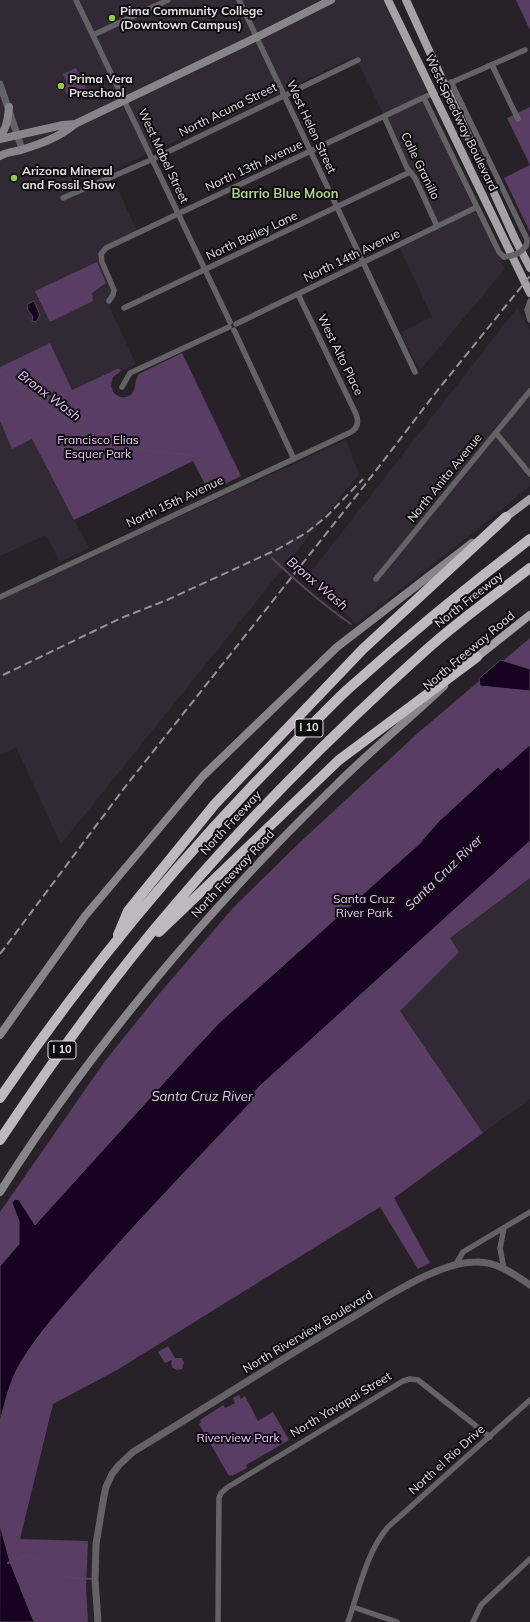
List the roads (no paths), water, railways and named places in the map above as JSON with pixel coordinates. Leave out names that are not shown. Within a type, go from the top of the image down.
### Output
[{"type":"highway","points":[[114,944],[128,911],[215,804],[363,649],[506,517]]},
{"type":"highway","name":"North Freeway","points":[[0,1098],[36,1047],[114,944],[198,843],[254,783],[346,692],[413,633],[530,539]]},
{"type":"highway","name":"North Freeway","points":[[0,1140],[57,1055],[128,962],[214,860],[306,762],[427,649],[530,568]]},
{"type":"highway","points":[[128,962],[339,760],[477,657]]},
{"type":"main road","points":[[0,138],[75,124],[332,0]]},
{"type":"main road","name":"West Speedway Boulevard","points":[[388,0],[530,293]]},
{"type":"main road","name":"West Speedway Boulevard","points":[[406,0],[449,84],[515,239],[530,268]]},
{"type":"main road","points":[[0,138],[8,122],[9,107]]},
{"type":"main road","points":[[0,156],[65,133],[75,124]]},
{"type":"main road","points":[[0,1035],[85,916],[204,776],[337,647],[530,499]]},
{"type":"main road","name":"North Freeway Road","points":[[0,1192],[59,1105],[126,1017],[159,975],[251,871],[335,786],[477,657],[530,615]]},
{"type":"street","name":"West Mabel Street","points":[[76,0],[125,100],[294,459]]},
{"type":"street","points":[[94,35],[168,0]]},
{"type":"street","name":"West Helen Street","points":[[239,0],[415,372]]},
{"type":"street","points":[[449,84],[525,50]]},
{"type":"street","name":"North Acuna Street","points":[[63,198],[152,159],[358,60]]},
{"type":"street","points":[[492,65],[518,119]]},
{"type":"street","points":[[0,84],[22,149]]},
{"type":"street","name":"West Speedway Boulevard","points":[[424,98],[499,252],[504,257],[514,256],[522,252],[526,246],[527,239],[449,84]]},
{"type":"street","name":"North 13th Avenue","points":[[109,301],[114,295],[114,290],[102,262],[101,254],[106,248],[433,93]]},
{"type":"street","name":"Calle Granillo","points":[[384,116],[437,226]]},
{"type":"street","name":"North Bailey Lane","points":[[124,308],[410,172]]},
{"type":"street","name":"North 14th Avenue","points":[[122,387],[130,373],[232,326],[477,207]]},
{"type":"street","name":"West Alto Place","points":[[298,294],[356,414],[358,425]]},
{"type":"street","points":[[530,301],[527,307],[527,313],[530,320]]},
{"type":"street","name":"North Anita Avenue","points":[[376,579],[530,391]]},
{"type":"street","name":"North 15th Avenue","points":[[0,597],[294,459],[352,431],[358,425]]},
{"type":"street","points":[[496,433],[530,474]]},
{"type":"street","points":[[456,1264],[463,1252],[530,1212]]},
{"type":"street","points":[[504,1228],[500,1248],[504,1269]]},
{"type":"street","name":"North Riverview Boulevard","points":[[98,1622],[94,1580],[96,1544],[105,1492],[112,1474],[133,1452],[284,1358],[441,1268],[456,1264],[476,1262],[490,1263],[504,1269],[530,1285]]},
{"type":"street","name":"North Yavapai Street","points":[[218,1622],[218,1507],[221,1492],[228,1486],[403,1381],[410,1379],[418,1380],[490,1437]]},
{"type":"street","name":"North el Rio Drive","points":[[348,1622],[372,1551],[379,1538],[388,1527],[530,1400]]},
{"type":"street","points":[[473,1622],[481,1605],[530,1559]]},
{"type":"street","points":[[353,1607],[397,1622]]},
{"type":"water","points":[[34,301],[40,315],[36,322],[32,321],[33,317],[28,310],[27,305]]},
{"type":"water","points":[[501,660],[530,669],[530,691],[480,686],[479,679]]},
{"type":"water","name":"Santa Cruz River","points":[[530,745],[530,841],[261,1085],[250,1097],[253,1100],[172,1185],[113,1250],[37,1338],[21,1362],[14,1376],[8,1391],[0,1422],[0,1266],[19,1244],[19,1221],[12,1203],[15,1199],[19,1200],[35,1225],[220,1022],[419,844],[438,822],[498,767],[501,770]]},
{"type":"water","points":[[0,1525],[10,1562],[34,1622],[0,1622]]},
{"type":"waterway","name":"Bronx Wash","points":[[0,371],[75,427],[101,440],[149,451],[191,455],[201,461],[217,483]]},
{"type":"waterway","name":"Bronx Wash","points":[[272,558],[330,609],[351,624]]},
{"type":"waterway","points":[[8,1563],[22,1557],[29,1556],[64,1577],[91,1579]]},
{"type":"railway","points":[[0,954],[125,787],[364,486],[437,391],[530,276]]},
{"type":"railway","points":[[3,675],[121,618],[167,600],[278,549],[306,533],[327,516],[363,479]]},
{"type":"place","name":"Pima Community College (Downtown Campus)","points":[[112,18]]},
{"type":"place","name":"Prima Vera Preschool","points":[[61,86]]},
{"type":"place","name":"Arizona Mineral and Fossil Show","points":[[14,178]]},
{"type":"district","name":"Barrio Blue Moon","points":[[285,194]]},
{"type":"park label","name":"Francisco Elias Esquer Park","points":[[98,447]]},
{"type":"park label","name":"Santa Cruz River Park","points":[[364,906]]},
{"type":"park label","name":"Riverview Park","points":[[238,1438]]}]
